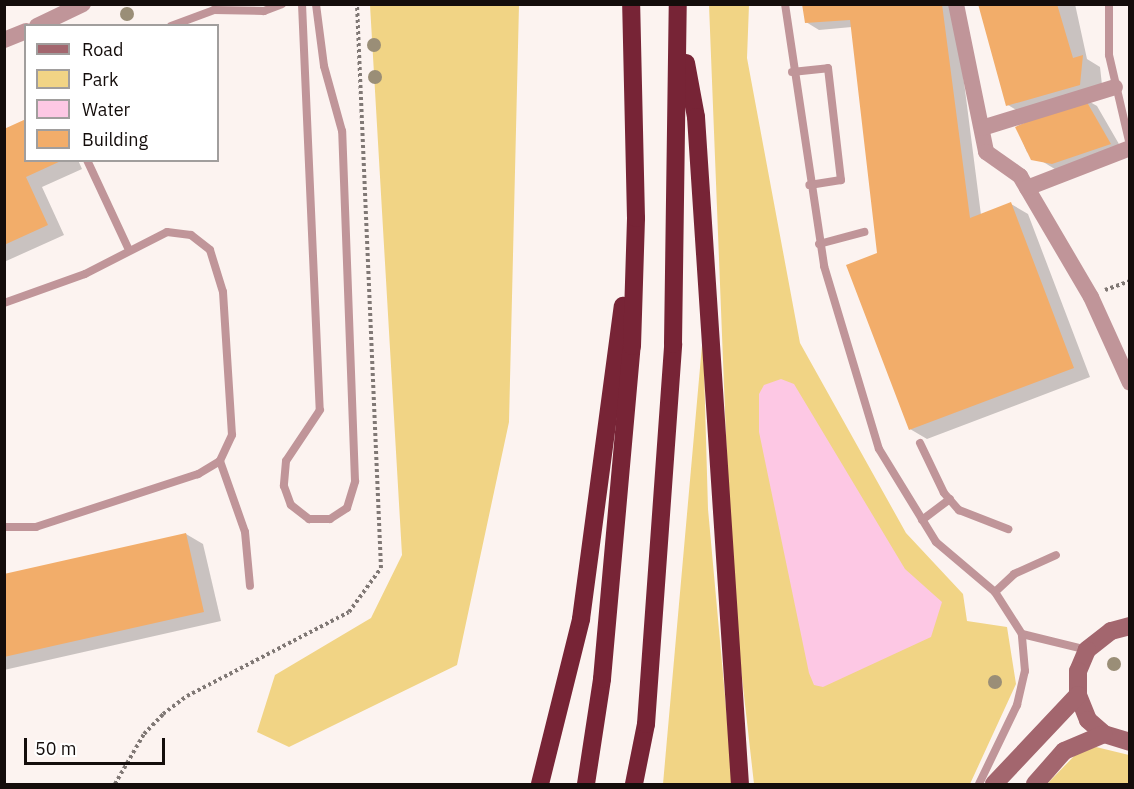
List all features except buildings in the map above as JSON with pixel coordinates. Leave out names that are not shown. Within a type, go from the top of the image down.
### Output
[{"type":"highway","points":[[586,784],[612,578],[632,346],[636,218],[631,4]]},
{"type":"highway","points":[[678,4],[696,117],[740,784]]},
{"type":"highway","points":[[633,784],[646,724],[673,344],[680,26]]},
{"type":"highway","points":[[540,784],[581,620],[636,218]]},
{"type":"street","points":[[41,24],[82,4]]},
{"type":"street","points":[[956,4],[986,152],[1027,188],[1091,297],[1130,383]]},
{"type":"street","points":[[4,40],[24,32]]},
{"type":"street","points":[[982,128],[1114,87]]},
{"type":"street","points":[[1027,188],[1130,146]]},
{"type":"street","points":[[1130,626],[1111,631],[1087,650],[1078,672],[1078,695],[1088,720],[1104,734],[1130,742]]},
{"type":"street","points":[[994,784],[1078,695]]},
{"type":"street","points":[[1035,784],[1064,751],[1104,734]]},
{"type":"lane","points":[[176,24],[214,10],[264,11],[282,4]]},
{"type":"lane","points":[[302,4],[320,410],[286,461],[284,486],[291,505],[309,519],[330,519],[347,508],[355,481],[342,131],[324,66],[316,4]]},
{"type":"lane","points":[[785,4],[792,72],[819,244],[879,449],[936,542],[995,592],[1022,634],[1025,671],[1017,705],[979,784]]},
{"type":"lane","points":[[1108,4],[1114,87],[1130,146]]},
{"type":"lane","points":[[792,72],[828,68],[841,180],[809,185]]},
{"type":"lane","points":[[88,162],[128,248]]},
{"type":"lane","points":[[4,303],[85,274],[128,248],[167,232],[191,235],[210,250],[223,291],[232,435],[220,461],[198,474],[36,527],[4,527]]},
{"type":"lane","points":[[819,244],[864,232]]},
{"type":"lane","points":[[920,443],[950,499],[959,510],[1008,529]]},
{"type":"lane","points":[[220,461],[245,532],[250,586]]},
{"type":"lane","points":[[922,520],[950,499]]},
{"type":"lane","points":[[995,592],[1014,574],[1056,555]]},
{"type":"lane","points":[[1022,634],[1087,650]]},
{"type":"path","points":[[1091,297],[1130,280]]},
{"type":"green space","points":[[370,5],[519,5],[509,422],[457,665],[289,747],[257,732],[275,675],[371,618],[402,555]]},
{"type":"green space","points":[[709,5],[749,5],[747,58],[800,343],[906,533],[963,594],[967,621],[1007,627],[1016,684],[970,784],[754,784],[732,589]]},
{"type":"green space","points":[[703,334],[708,509],[733,784],[663,784]]},
{"type":"green space","points":[[1096,747],[1129,755],[1129,784],[1047,784],[1079,751]]},
{"type":"water","points":[[781,379],[794,384],[905,569],[942,602],[931,637],[823,687],[814,685],[809,673],[759,432],[759,394],[764,385]]}]
